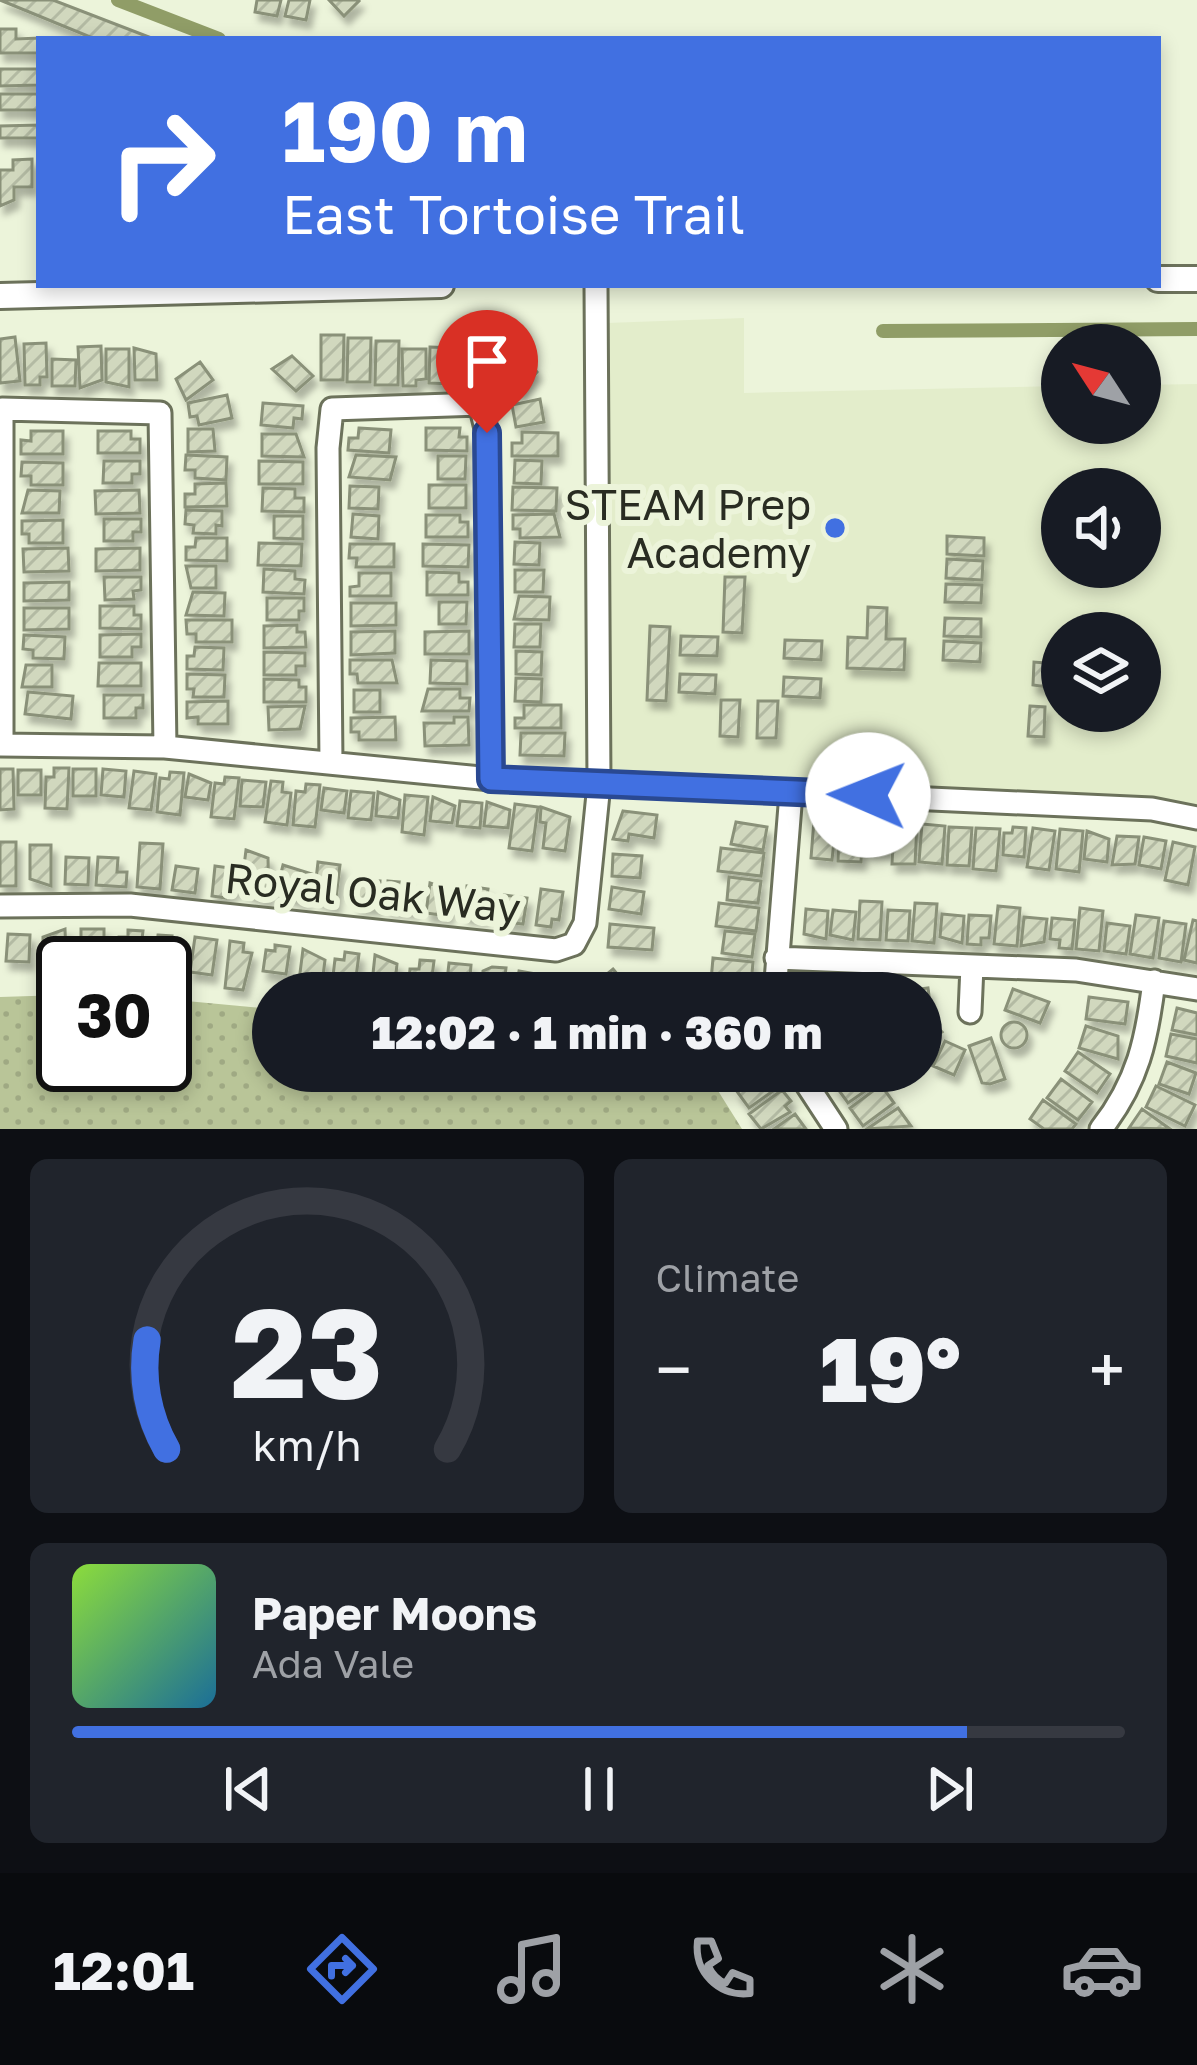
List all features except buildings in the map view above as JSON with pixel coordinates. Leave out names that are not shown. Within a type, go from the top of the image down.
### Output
[{"type":"main road","points":[[1161,279],[1197,279]]},
{"type":"main road","points":[[0,296],[321,288]]},
{"type":"street","points":[[596,288],[599,784]]},
{"type":"street","points":[[331,763],[328,448],[332,409],[480,404],[487,433],[491,779]]},
{"type":"street","points":[[166,747],[160,413],[2,409],[1,745],[166,747],[491,779],[1152,809],[1197,818]]},
{"type":"street","name":"Royal Oak Way","points":[[0,906],[130,904],[556,950],[574,944],[585,922],[599,784]]},
{"type":"street","points":[[776,972],[791,793]]},
{"type":"street","points":[[776,958],[1076,970],[1197,989]]},
{"type":"street","points":[[970,1012],[972,966]]},
{"type":"street","points":[[1101,1129],[1127,1096],[1146,1048],[1154,981]]},
{"type":"street","points":[[812,1092],[836,1129]]},
{"type":"shaded area","name":"STEAM Prep Academy","points":[[744,318],[744,393],[1041,386],[1041,444],[1161,444],[1161,385],[1197,384],[1197,808],[1132,797],[612,774],[607,323]]},
{"type":"shaded area","points":[[36,996],[36,1092],[192,1092],[192,1002],[252,1007],[252,1092],[719,1092],[742,1129],[0,1129],[0,997]]},
{"type":"waterway","points":[[118,0],[211,36]]},
{"type":"waterway","points":[[883,331],[1197,329]]},
{"type":"place","name":"STEAM Prep Academy","points":[[835,528]]},
{"type":"route","points":[[487,433],[491,779],[868,795]]}]
